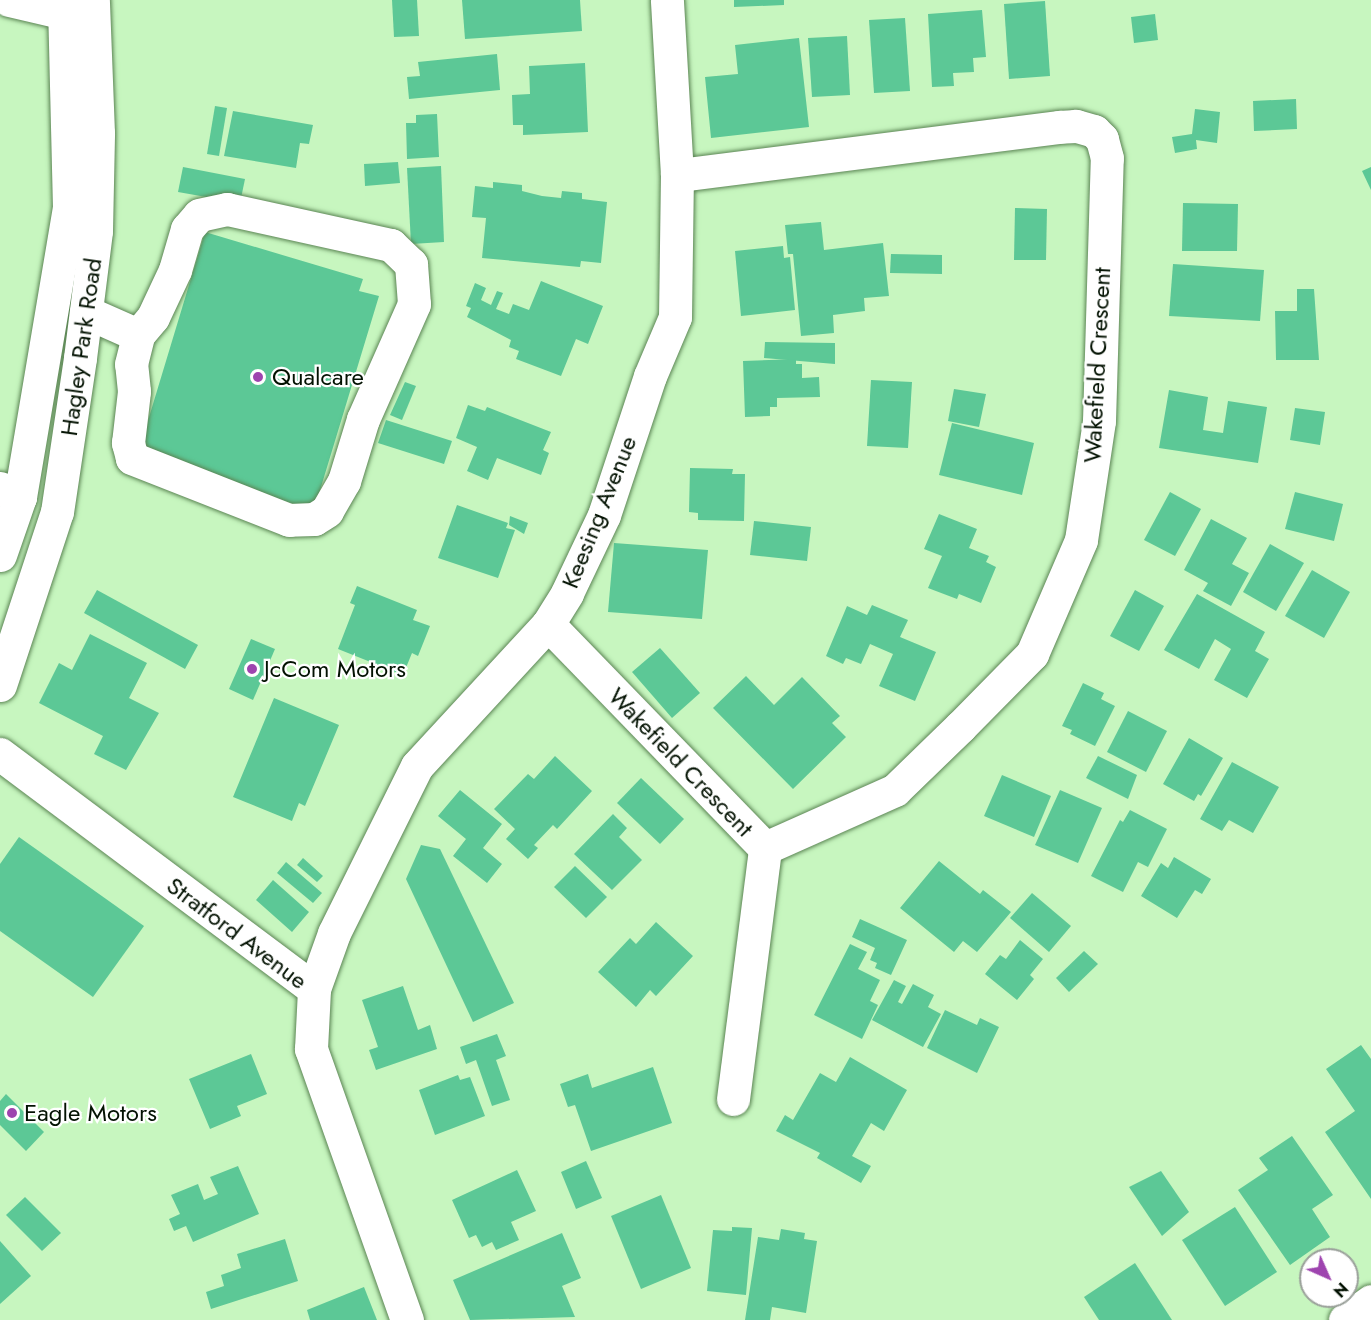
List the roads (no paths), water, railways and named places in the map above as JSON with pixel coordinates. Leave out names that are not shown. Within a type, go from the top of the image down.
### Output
[{"type":"street","points":[[9,0],[74,4]]},
{"type":"street","name":"Keesing Avenue","points":[[314,989],[338,923],[417,766],[548,624],[604,515],[650,376],[675,317],[677,175],[667,0]]},
{"type":"street","name":"Hagley Park Road","points":[[0,685],[57,512],[86,312],[97,199],[74,4]]},
{"type":"street","name":"Hagley Park Road","points":[[0,555],[10,492],[69,208],[74,4]]},
{"type":"street","name":"Wakefield Crescent","points":[[548,624],[765,848],[895,790],[1032,654],[1083,529],[1099,421],[1107,158],[1102,139],[1094,131],[1076,126],[677,175]]},
{"type":"street","points":[[227,209],[288,221],[391,246],[411,264],[414,304],[363,420],[344,481],[327,511],[314,519],[289,520],[132,458],[128,443],[134,391],[131,364],[138,335],[153,317],[175,270],[187,229],[199,215],[227,209]]},
{"type":"street","points":[[86,312],[138,335]]},
{"type":"street","name":"Stratford Avenue","points":[[0,754],[314,989],[311,1049],[407,1320]]},
{"type":"street","points":[[733,1099],[765,848]]},
{"type":"street","points":[[1345,1320],[1371,1301]]},
{"type":"place","name":"Qualcare","points":[[258,377]]},
{"type":"place","name":"JcCom Motors","points":[[252,669]]},
{"type":"place","name":"Eagle Motors","points":[[12,1113]]}]
